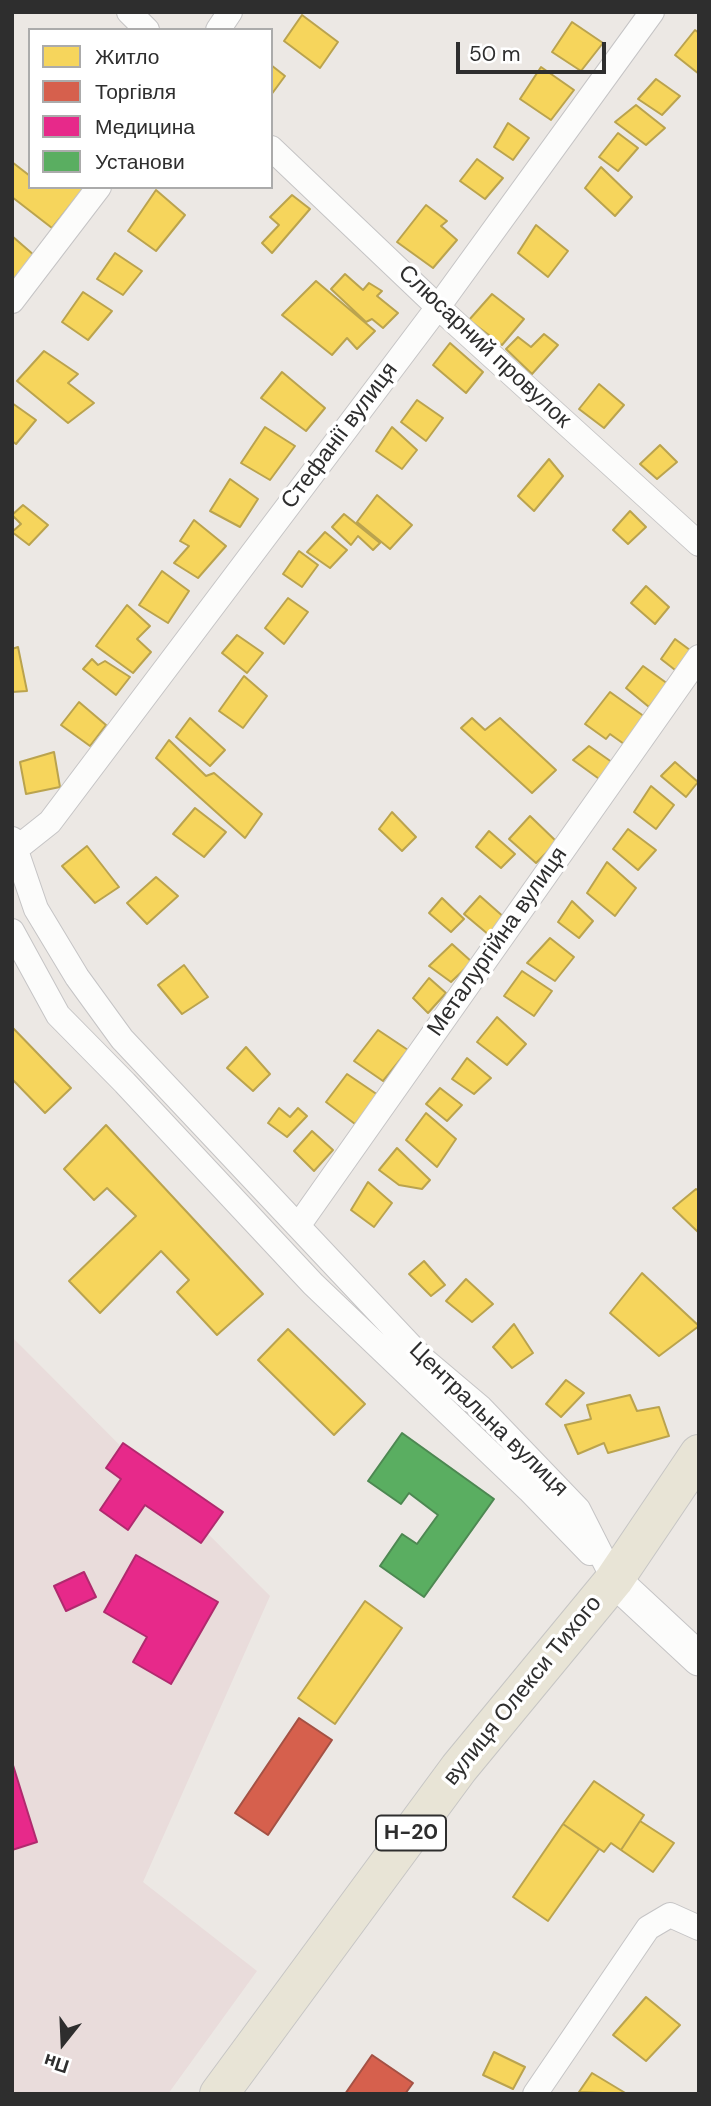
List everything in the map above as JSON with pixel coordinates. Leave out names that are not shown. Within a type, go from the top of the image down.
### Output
[{"type":"main road","name":"вулиця Олекси Тихого","points":[[219,2094],[458,1768],[614,1580],[699,1454]]},
{"type":"main road","points":[[614,1580],[699,1659]]},
{"type":"street","points":[[129,12],[145,28]]},
{"type":"street","points":[[219,28],[230,12]]},
{"type":"street","name":"Стефанії вулиця","points":[[14,848],[50,822],[438,307],[652,12]]},
{"type":"street","name":"Слюсарний провулок","points":[[273,150],[438,307],[699,544]]},
{"type":"street","points":[[12,301],[97,189]]},
{"type":"street","name":"Металургійна вулиця","points":[[298,1226],[699,657]]},
{"type":"street","name":"Центральна вулиця","points":[[14,848],[36,909],[77,977],[122,1039],[424,1359],[481,1408],[578,1509],[614,1580]]},
{"type":"street","name":"Центральна вулиця","points":[[12,931],[58,1015],[313,1284],[567,1527],[614,1580]]},
{"type":"street","points":[[12,969],[58,1015]]},
{"type":"street","points":[[535,2094],[648,1928],[670,1915],[699,1928]]},
{"type":"shaded area","points":[[12,1337],[270,1596],[143,1882],[257,1971],[168,2094],[12,2094]]},
{"type":"building: Житло","points":[[302,15],[338,42],[320,68],[284,41]]},
{"type":"building: Житло","points":[[572,22],[603,43],[581,71],[552,52]]},
{"type":"building: Житло","points":[[695,30],[699,33],[699,74],[675,55]]},
{"type":"building: Житло","points":[[273,67],[285,76],[273,92]]},
{"type":"building: Житло","points":[[541,67],[574,90],[551,120],[520,99]]},
{"type":"building: Житло","points":[[656,79],[680,96],[662,115],[638,99]]},
{"type":"building: Житло","points":[[636,105],[665,128],[646,145],[615,122]]},
{"type":"building: Житло","points":[[508,123],[529,138],[513,160],[494,147]]},
{"type":"building: Житло","points":[[618,133],[638,148],[618,171],[599,157]]},
{"type":"building: Житло","points":[[477,159],[503,178],[485,199],[460,181]]},
{"type":"building: Житло","points":[[12,162],[28,174],[28,189],[83,189],[52,228],[12,197]]},
{"type":"building: Житло","points":[[601,167],[632,197],[615,216],[585,188]]},
{"type":"building: Житло","points":[[156,190],[185,215],[156,251],[128,231]]},
{"type":"building: Житло","points":[[292,195],[310,209],[272,253],[262,243],[279,225],[270,217]]},
{"type":"building: Житло","points":[[426,205],[447,221],[441,226],[457,240],[433,268],[397,242]]},
{"type":"building: Житло","points":[[536,225],[568,251],[548,277],[518,253]]},
{"type":"building: Житло","points":[[12,236],[35,256],[15,280],[12,278]]},
{"type":"building: Житло","points":[[115,253],[142,271],[123,295],[97,279]]},
{"type":"building: Житло","points":[[345,274],[363,290],[369,283],[382,291],[377,296],[398,313],[383,328],[372,319],[366,322],[331,289]]},
{"type":"building: Житло","points":[[316,281],[375,331],[357,349],[347,338],[332,355],[282,315]]},
{"type":"building: Житло","points":[[83,292],[112,311],[88,340],[62,322]]},
{"type":"building: Житло","points":[[492,294],[524,319],[502,345],[469,320]]},
{"type":"building: Житло","points":[[544,334],[558,345],[532,374],[506,349],[518,337],[531,347]]},
{"type":"building: Житло","points":[[450,343],[483,372],[466,393],[433,365]]},
{"type":"building: Житло","points":[[44,351],[78,374],[68,383],[94,403],[68,423],[17,381]]},
{"type":"building: Житло","points":[[282,372],[325,408],[306,431],[261,398]]},
{"type":"building: Житло","points":[[599,384],[624,405],[604,428],[579,409]]},
{"type":"building: Житло","points":[[417,400],[443,418],[426,441],[401,422]]},
{"type":"building: Житло","points":[[12,403],[36,420],[16,444],[12,441]]},
{"type":"building: Житло","points":[[265,427],[295,446],[270,480],[241,463]]},
{"type":"building: Житло","points":[[392,427],[417,450],[402,469],[376,451]]},
{"type":"building: Житло","points":[[660,445],[677,462],[657,479],[640,464]]},
{"type":"building: Житло","points":[[549,459],[563,476],[534,511],[518,496]]},
{"type":"building: Житло","points":[[230,479],[258,499],[240,527],[210,511]]},
{"type":"building: Житло","points":[[377,495],[412,525],[390,549],[357,522]]},
{"type":"building: Житло","points":[[23,505],[48,525],[29,545],[12,532],[21,524],[12,515]]},
{"type":"building: Житло","points":[[630,511],[646,527],[628,544],[613,530]]},
{"type":"building: Житло","points":[[344,514],[380,543],[373,550],[358,536],[351,545],[332,527]]},
{"type":"building: Житло","points":[[194,520],[226,546],[198,578],[174,563],[189,546],[180,541]]},
{"type":"building: Житло","points":[[325,532],[347,550],[330,568],[307,552]]},
{"type":"building: Житло","points":[[299,551],[318,565],[302,587],[283,574]]},
{"type":"building: Житло","points":[[162,571],[189,591],[168,623],[139,605]]},
{"type":"building: Житло","points":[[646,586],[669,607],[655,624],[631,603]]},
{"type":"building: Житло","points":[[288,598],[308,612],[284,644],[265,628]]},
{"type":"building: Житло","points":[[127,605],[150,626],[137,639],[151,652],[133,673],[96,646]]},
{"type":"building: Житло","points":[[237,635],[263,653],[247,673],[222,653]]},
{"type":"building: Житло","points":[[675,639],[694,653],[679,673],[661,659]]},
{"type":"building: Житло","points":[[18,647],[27,691],[12,692],[12,649]]},
{"type":"building: Житло","points":[[92,659],[98,665],[105,661],[130,677],[116,695],[83,669]]},
{"type":"building: Житло","points":[[643,666],[668,684],[649,707],[626,688]]},
{"type":"building: Житло","points":[[244,676],[267,696],[243,728],[219,711]]},
{"type":"building: Житло","points":[[610,692],[645,717],[624,744],[610,734],[606,739],[585,724]]},
{"type":"building: Житло","points":[[79,702],[106,725],[90,746],[61,725]]},
{"type":"building: Житло","points":[[190,718],[225,750],[210,766],[176,737]]},
{"type":"building: Житло","points":[[472,718],[485,730],[500,718],[556,770],[532,793],[461,728]]},
{"type":"building: Житло","points":[[169,740],[206,776],[214,773],[262,814],[245,838],[156,758]]},
{"type":"building: Житло","points":[[589,746],[616,765],[602,781],[573,760]]},
{"type":"building: Житло","points":[[54,752],[60,787],[26,794],[20,762]]},
{"type":"building: Житло","points":[[675,762],[698,782],[686,797],[661,776]]},
{"type":"building: Житло","points":[[651,786],[674,805],[656,829],[634,812]]},
{"type":"building: Житло","points":[[195,808],[226,832],[204,857],[173,834]]},
{"type":"building: Житло","points":[[392,812],[416,837],[402,851],[379,829]]},
{"type":"building: Житло","points":[[530,816],[557,842],[536,863],[509,839]]},
{"type":"building: Житло","points":[[628,829],[656,850],[638,870],[613,849]]},
{"type":"building: Житло","points":[[489,831],[515,854],[501,868],[476,847]]},
{"type":"building: Житло","points":[[87,846],[119,887],[95,903],[62,866]]},
{"type":"building: Житло","points":[[607,862],[636,888],[615,916],[587,893]]},
{"type":"building: Житло","points":[[156,877],[178,896],[147,924],[127,903]]},
{"type":"building: Житло","points":[[480,896],[506,919],[489,935],[464,914]]},
{"type":"building: Житло","points":[[442,898],[464,919],[451,932],[429,913]]},
{"type":"building: Житло","points":[[572,901],[593,921],[579,938],[558,922]]},
{"type":"building: Житло","points":[[550,938],[574,957],[555,981],[527,963]]},
{"type":"building: Житло","points":[[452,944],[472,962],[451,982],[429,966]]},
{"type":"building: Житло","points":[[184,965],[208,997],[182,1014],[158,985]]},
{"type":"building: Житло","points":[[522,971],[552,991],[534,1016],[504,996]]},
{"type":"building: Житло","points":[[429,978],[446,993],[428,1013],[413,998]]},
{"type":"building: Житло","points":[[497,1017],[526,1044],[507,1065],[477,1042]]},
{"type":"building: Житло","points":[[12,1027],[71,1088],[45,1113],[12,1079]]},
{"type":"building: Житло","points":[[378,1030],[408,1050],[383,1081],[354,1061]]},
{"type":"building: Житло","points":[[246,1047],[270,1074],[253,1091],[227,1068]]},
{"type":"building: Житло","points":[[467,1058],[491,1078],[474,1094],[452,1079]]},
{"type":"building: Житло","points":[[347,1074],[378,1095],[355,1124],[326,1102]]},
{"type":"building: Житло","points":[[440,1088],[462,1105],[447,1121],[426,1104]]},
{"type":"building: Житло","points":[[279,1108],[290,1117],[298,1108],[307,1116],[287,1137],[268,1123]]},
{"type":"building: Житло","points":[[426,1113],[456,1139],[437,1167],[406,1140]]},
{"type":"building: Житло","points":[[106,1125],[263,1294],[217,1335],[177,1292],[189,1280],[161,1251],[100,1313],[69,1281],[136,1216],[107,1188],[94,1200],[64,1169]]},
{"type":"building: Житло","points":[[312,1131],[333,1150],[314,1171],[294,1151]]},
{"type":"building: Житло","points":[[397,1148],[430,1180],[422,1189],[399,1185],[379,1170]]},
{"type":"building: Житло","points":[[368,1182],[392,1203],[374,1227],[351,1210]]},
{"type":"building: Житло","points":[[696,1189],[699,1191],[699,1233],[673,1208]]},
{"type":"building: Житло","points":[[424,1261],[445,1285],[431,1296],[409,1274]]},
{"type":"building: Житло","points":[[642,1273],[699,1326],[659,1356],[610,1313]]},
{"type":"building: Житло","points":[[466,1279],[493,1304],[472,1322],[446,1301]]},
{"type":"building: Житло","points":[[514,1324],[533,1353],[512,1368],[493,1347]]},
{"type":"building: Житло","points":[[288,1329],[365,1404],[334,1435],[258,1360]]},
{"type":"building: Житло","points":[[566,1380],[584,1393],[561,1417],[546,1404]]},
{"type":"building: Житло","points":[[630,1395],[637,1411],[659,1407],[669,1436],[608,1453],[604,1443],[578,1454],[565,1425],[591,1419],[587,1405]]},
{"type":"building: Житло","points":[[365,1601],[402,1628],[335,1724],[298,1698]]},
{"type":"building: Житло","points":[[594,1781],[644,1815],[621,1850],[611,1843],[604,1852],[563,1824]]},
{"type":"building: Житло","points":[[640,1821],[674,1843],[653,1872],[621,1850]]},
{"type":"building: Житло","points":[[563,1824],[599,1849],[548,1921],[513,1897]]},
{"type":"building: Житло","points":[[646,1997],[680,2025],[646,2061],[613,2035]]},
{"type":"building: Житло","points":[[494,2052],[525,2067],[513,2089],[483,2075]]},
{"type":"building: Житло","points":[[592,2073],[627,2094],[579,2092]]},
{"type":"building: Торгівля","points":[[299,1718],[332,1740],[268,1835],[235,1813]]},
{"type":"building: Торгівля","points":[[372,2055],[413,2083],[405,2094],[345,2094]]},
{"type":"building: Медицина","points":[[123,1443],[223,1512],[201,1543],[145,1505],[128,1530],[100,1510],[121,1479],[106,1468]]},
{"type":"building: Медицина","points":[[136,1555],[218,1602],[171,1684],[133,1662],[147,1637],[104,1612]]},
{"type":"building: Медицина","points":[[84,1572],[96,1597],[66,1611],[54,1586]]},
{"type":"building: Медицина","points":[[12,1762],[37,1842],[12,1850]]},
{"type":"building: Установи","points":[[402,1433],[494,1499],[424,1597],[380,1566],[402,1534],[417,1544],[438,1515],[409,1493],[401,1504],[368,1481]]}]
